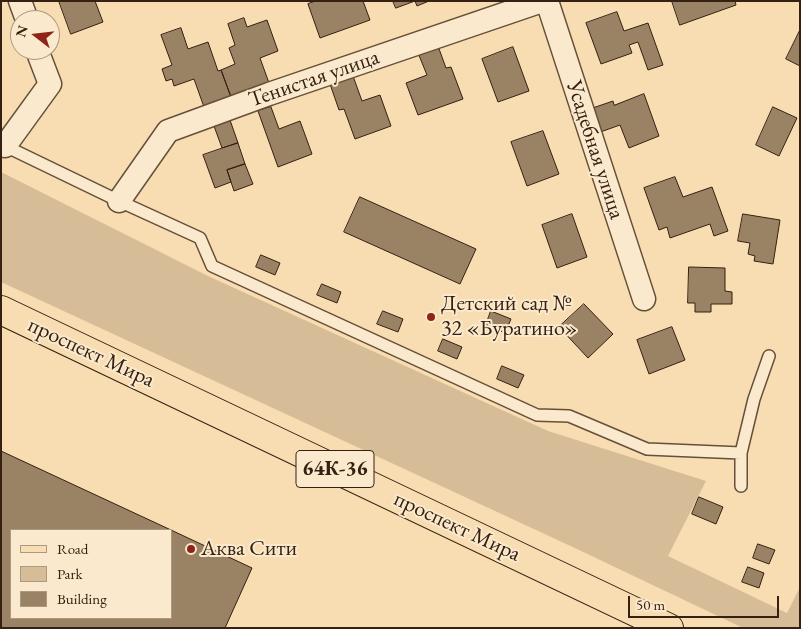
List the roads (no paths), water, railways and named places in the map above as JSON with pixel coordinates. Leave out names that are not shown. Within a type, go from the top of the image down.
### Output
[{"type":"main road","name":"проспект Мира","points":[[1,310],[669,628]]},
{"type":"street","name":"Тенистая улица","points":[[119,201],[168,131],[278,91],[542,1]]},
{"type":"street","name":"Усадебная улица","points":[[546,1],[644,299]]},
{"type":"street","points":[[3,145],[50,84],[42,60]]},
{"type":"lane","points":[[3,145],[200,238],[212,266],[537,415],[569,416],[647,448],[741,453]]},
{"type":"lane","points":[[741,486],[741,453],[754,399],[769,356]]},
{"type":"place","name":"Детский сад № 32 «Буратино»","points":[[431,317]]},
{"type":"place","name":"Аква Сити","points":[[191,549]]}]
